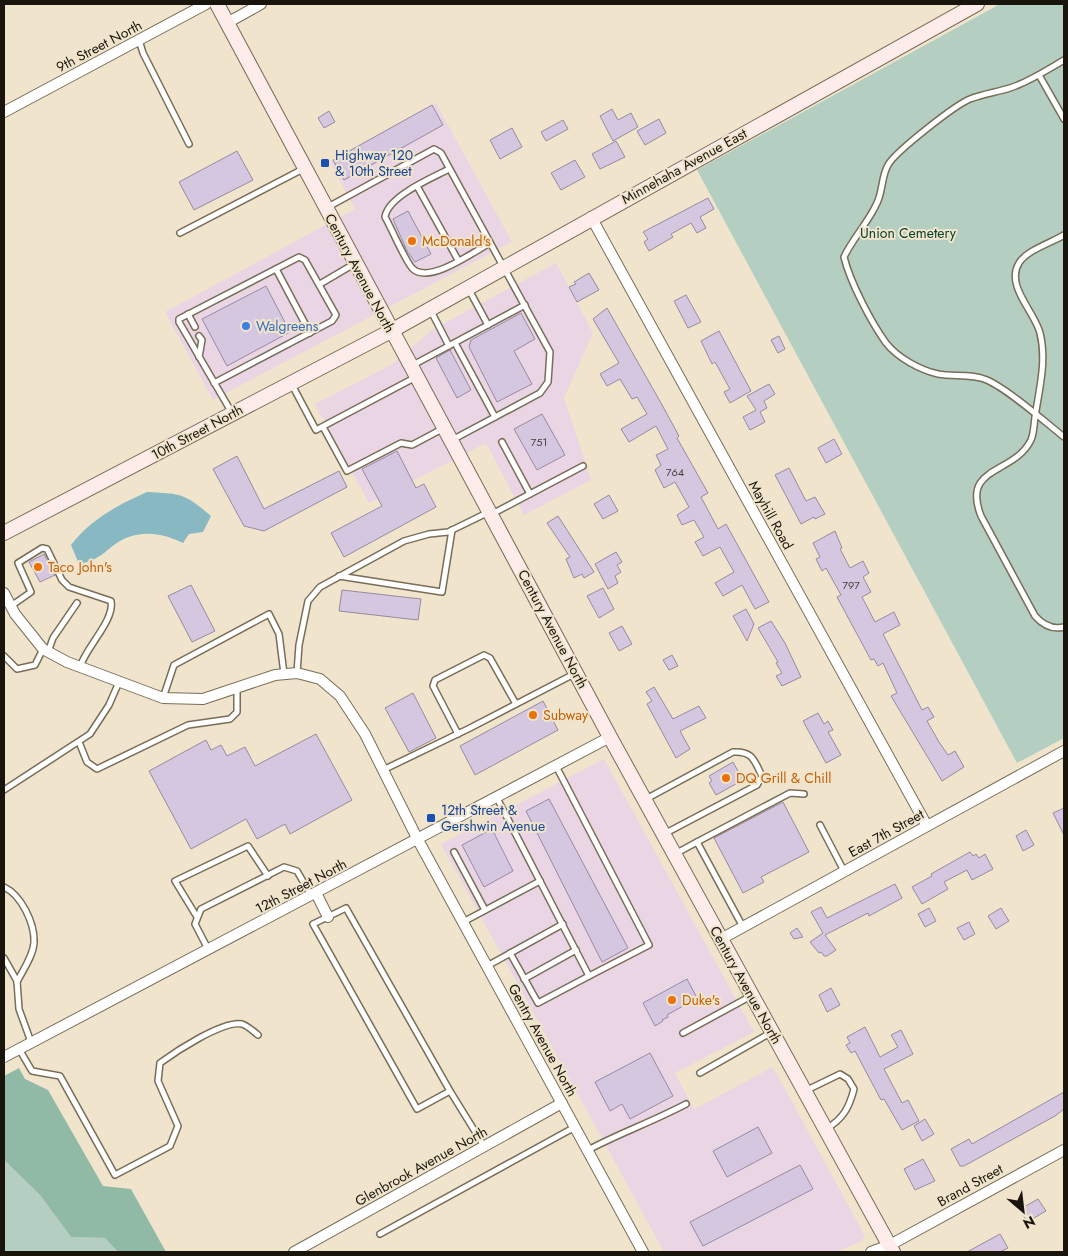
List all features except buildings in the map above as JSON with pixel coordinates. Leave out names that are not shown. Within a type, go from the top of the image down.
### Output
[{"type":"main road","name":"Century Avenue North","points":[[217,4],[325,209],[491,513],[610,737],[891,1249]]},
{"type":"main road","name":"Minnehaha Avenue East","points":[[391,330],[977,4]]},
{"type":"main road","name":"10th Street North","points":[[4,533],[391,330]]},
{"type":"street","name":"9th Street North","points":[[4,112],[206,4]]},
{"type":"street","points":[[227,22],[261,4]]},
{"type":"street","name":"Mayhill Road","points":[[592,217],[927,826]]},
{"type":"street","points":[[4,593],[11,606],[46,650],[80,667],[163,698],[203,699],[284,674],[297,673]]},
{"type":"street","name":"Gentry Avenue North","points":[[297,673],[320,679],[340,696],[365,734],[418,840],[644,1252]]},
{"type":"street","name":"12th Street North","points":[[4,1056],[418,840],[610,737]]},
{"type":"street","name":"East 7th Street","points":[[721,939],[1064,751]]},
{"type":"street","points":[[313,895],[328,917]]},
{"type":"street","name":"Glenbrook Avenue North","points":[[294,1252],[562,1103]]},
{"type":"street","name":"Brand Street","points":[[871,1252],[891,1249],[1064,1150]]},
{"type":"lane","points":[[139,40],[143,53],[189,144]]},
{"type":"lane","points":[[1064,60],[1039,75],[1012,87],[969,99],[950,109],[931,128],[894,155],[886,167],[883,186],[876,206],[852,240],[844,257],[856,289],[887,343],[901,357],[920,368],[939,374],[966,375],[987,380],[1064,437]]},
{"type":"lane","points":[[1039,75],[1064,119]]},
{"type":"lane","points":[[325,209],[434,149],[441,154],[525,305],[550,352],[548,382],[540,393],[451,441]]},
{"type":"lane","points":[[180,233],[304,169]]},
{"type":"lane","points":[[449,169],[403,194],[386,211],[385,217],[412,268],[423,273],[437,272],[490,243]]},
{"type":"lane","points":[[417,186],[458,260]]},
{"type":"lane","points":[[1064,235],[1029,254],[1019,262],[1015,274],[1016,284],[1040,334],[1043,357],[1041,388],[1031,439],[1018,456],[983,478],[977,487],[975,501],[981,516],[1035,616],[1042,623],[1051,627],[1064,627]]},
{"type":"lane","points":[[214,383],[332,321],[336,315],[305,260],[300,257],[180,318],[179,322],[214,383],[232,413]]},
{"type":"lane","points":[[320,284],[355,264]]},
{"type":"lane","points":[[276,269],[310,332]]},
{"type":"lane","points":[[467,288],[488,325]]},
{"type":"lane","points":[[291,383],[316,430],[414,372],[452,344],[525,305]]},
{"type":"lane","points":[[430,309],[495,417]]},
{"type":"lane","points":[[188,314],[195,327]]},
{"type":"lane","points":[[199,336],[202,340],[199,357]]},
{"type":"lane","points":[[323,427],[347,471],[400,443],[412,445],[444,428]]},
{"type":"lane","points":[[502,442],[530,494]]},
{"type":"lane","points":[[297,673],[308,601],[320,587],[404,541],[452,530],[530,494],[583,466]]},
{"type":"lane","points":[[339,576],[442,592],[452,530]]},
{"type":"lane","points":[[11,606],[31,592],[18,563],[42,548],[47,549],[62,580],[69,587],[112,601],[111,613],[83,657],[80,667]]},
{"type":"lane","points":[[4,656],[16,669],[35,665],[77,603]]},
{"type":"lane","points":[[163,698],[174,665],[269,614],[278,634],[284,674]]},
{"type":"lane","points":[[458,734],[433,686],[435,680],[484,655],[490,658],[516,704]]},
{"type":"lane","points":[[383,770],[458,734],[576,672]]},
{"type":"lane","points":[[4,790],[79,742],[100,722],[119,682]]},
{"type":"lane","points":[[79,742],[87,762],[97,769],[188,725],[230,719],[237,712],[237,688]]},
{"type":"lane","points":[[645,800],[733,752],[745,752],[751,755],[762,776],[757,785],[664,834]]},
{"type":"lane","points":[[510,953],[538,1003],[649,945],[556,766]]},
{"type":"lane","points":[[674,854],[790,793],[804,794]]},
{"type":"lane","points":[[497,798],[589,976]]},
{"type":"lane","points":[[820,825],[844,872]]},
{"type":"lane","points":[[697,842],[743,927]]},
{"type":"lane","points":[[197,917],[175,881],[248,846],[268,876]]},
{"type":"lane","points":[[454,852],[485,910]]},
{"type":"lane","points":[[208,950],[195,924],[202,909],[284,868],[291,868],[297,871],[313,895]]},
{"type":"lane","points":[[463,922],[540,881]]},
{"type":"lane","points":[[4,887],[11,890],[22,905],[30,922],[34,943],[17,982]]},
{"type":"lane","points":[[450,1091],[417,1109],[313,924],[346,908],[450,1091],[484,1146]]},
{"type":"lane","points":[[487,966],[563,924]]},
{"type":"lane","points":[[524,979],[576,950]]},
{"type":"lane","points":[[4,958],[17,982],[19,1009],[31,1042]]},
{"type":"lane","points":[[683,1033],[752,995]]},
{"type":"lane","points":[[19,1049],[32,1071],[60,1076],[115,1175],[170,1146],[178,1132],[176,1121],[158,1081],[160,1063],[194,1041],[232,1025],[240,1024],[247,1026],[258,1035]]},
{"type":"lane","points":[[700,1073],[772,1032]]},
{"type":"lane","points":[[805,1091],[840,1074],[848,1079],[854,1090],[846,1114],[837,1123],[826,1129]]},
{"type":"lane","points":[[588,1150],[624,1131],[655,1121],[686,1104]]},
{"type":"lane","points":[[380,1234],[575,1127]]},
{"type":"shaded area","points":[[436,103],[512,242],[213,400],[165,312],[355,209],[330,161]]},
{"type":"shaded area","points":[[556,263],[593,333],[564,398],[591,480],[524,515],[486,443],[369,503],[315,404],[391,365],[432,330]]},
{"type":"shaded area","points":[[604,759],[754,1032],[675,1073],[694,1109],[773,1067],[865,1236],[860,1242],[835,1252],[664,1252],[441,844]]},
{"type":"green space","name":"Union Cemetery","points":[[1000,4],[1064,4],[1064,738],[1017,763],[697,170]]},
{"type":"green space","points":[[19,1068],[25,1079],[48,1090],[103,1186],[131,1189],[166,1252],[118,1252],[105,1238],[71,1237],[40,1195],[4,1160],[4,1076]]},
{"type":"green space","points":[[4,1160],[40,1195],[71,1237],[105,1238],[118,1252],[4,1252]]},
{"type":"water","points":[[147,492],[176,494],[195,503],[211,516],[203,532],[189,534],[183,543],[155,534],[133,536],[120,541],[95,559],[79,564],[71,545],[79,536],[96,520]]},
{"type":"place","name":"Highway 120 & 10th Street","points":[[325,163]]},
{"type":"place","name":"McDonald's","points":[[412,241]]},
{"type":"place","name":"Walgreens","points":[[246,326]]},
{"type":"place","name":"Taco John's","points":[[38,567]]},
{"type":"place","name":"Subway","points":[[533,715]]},
{"type":"place","name":"DQ Grill & Chill","points":[[726,778]]},
{"type":"place","name":"12th Street & Gershwin Avenue","points":[[431,818]]},
{"type":"place","name":"Duke's","points":[[672,1000]]}]
